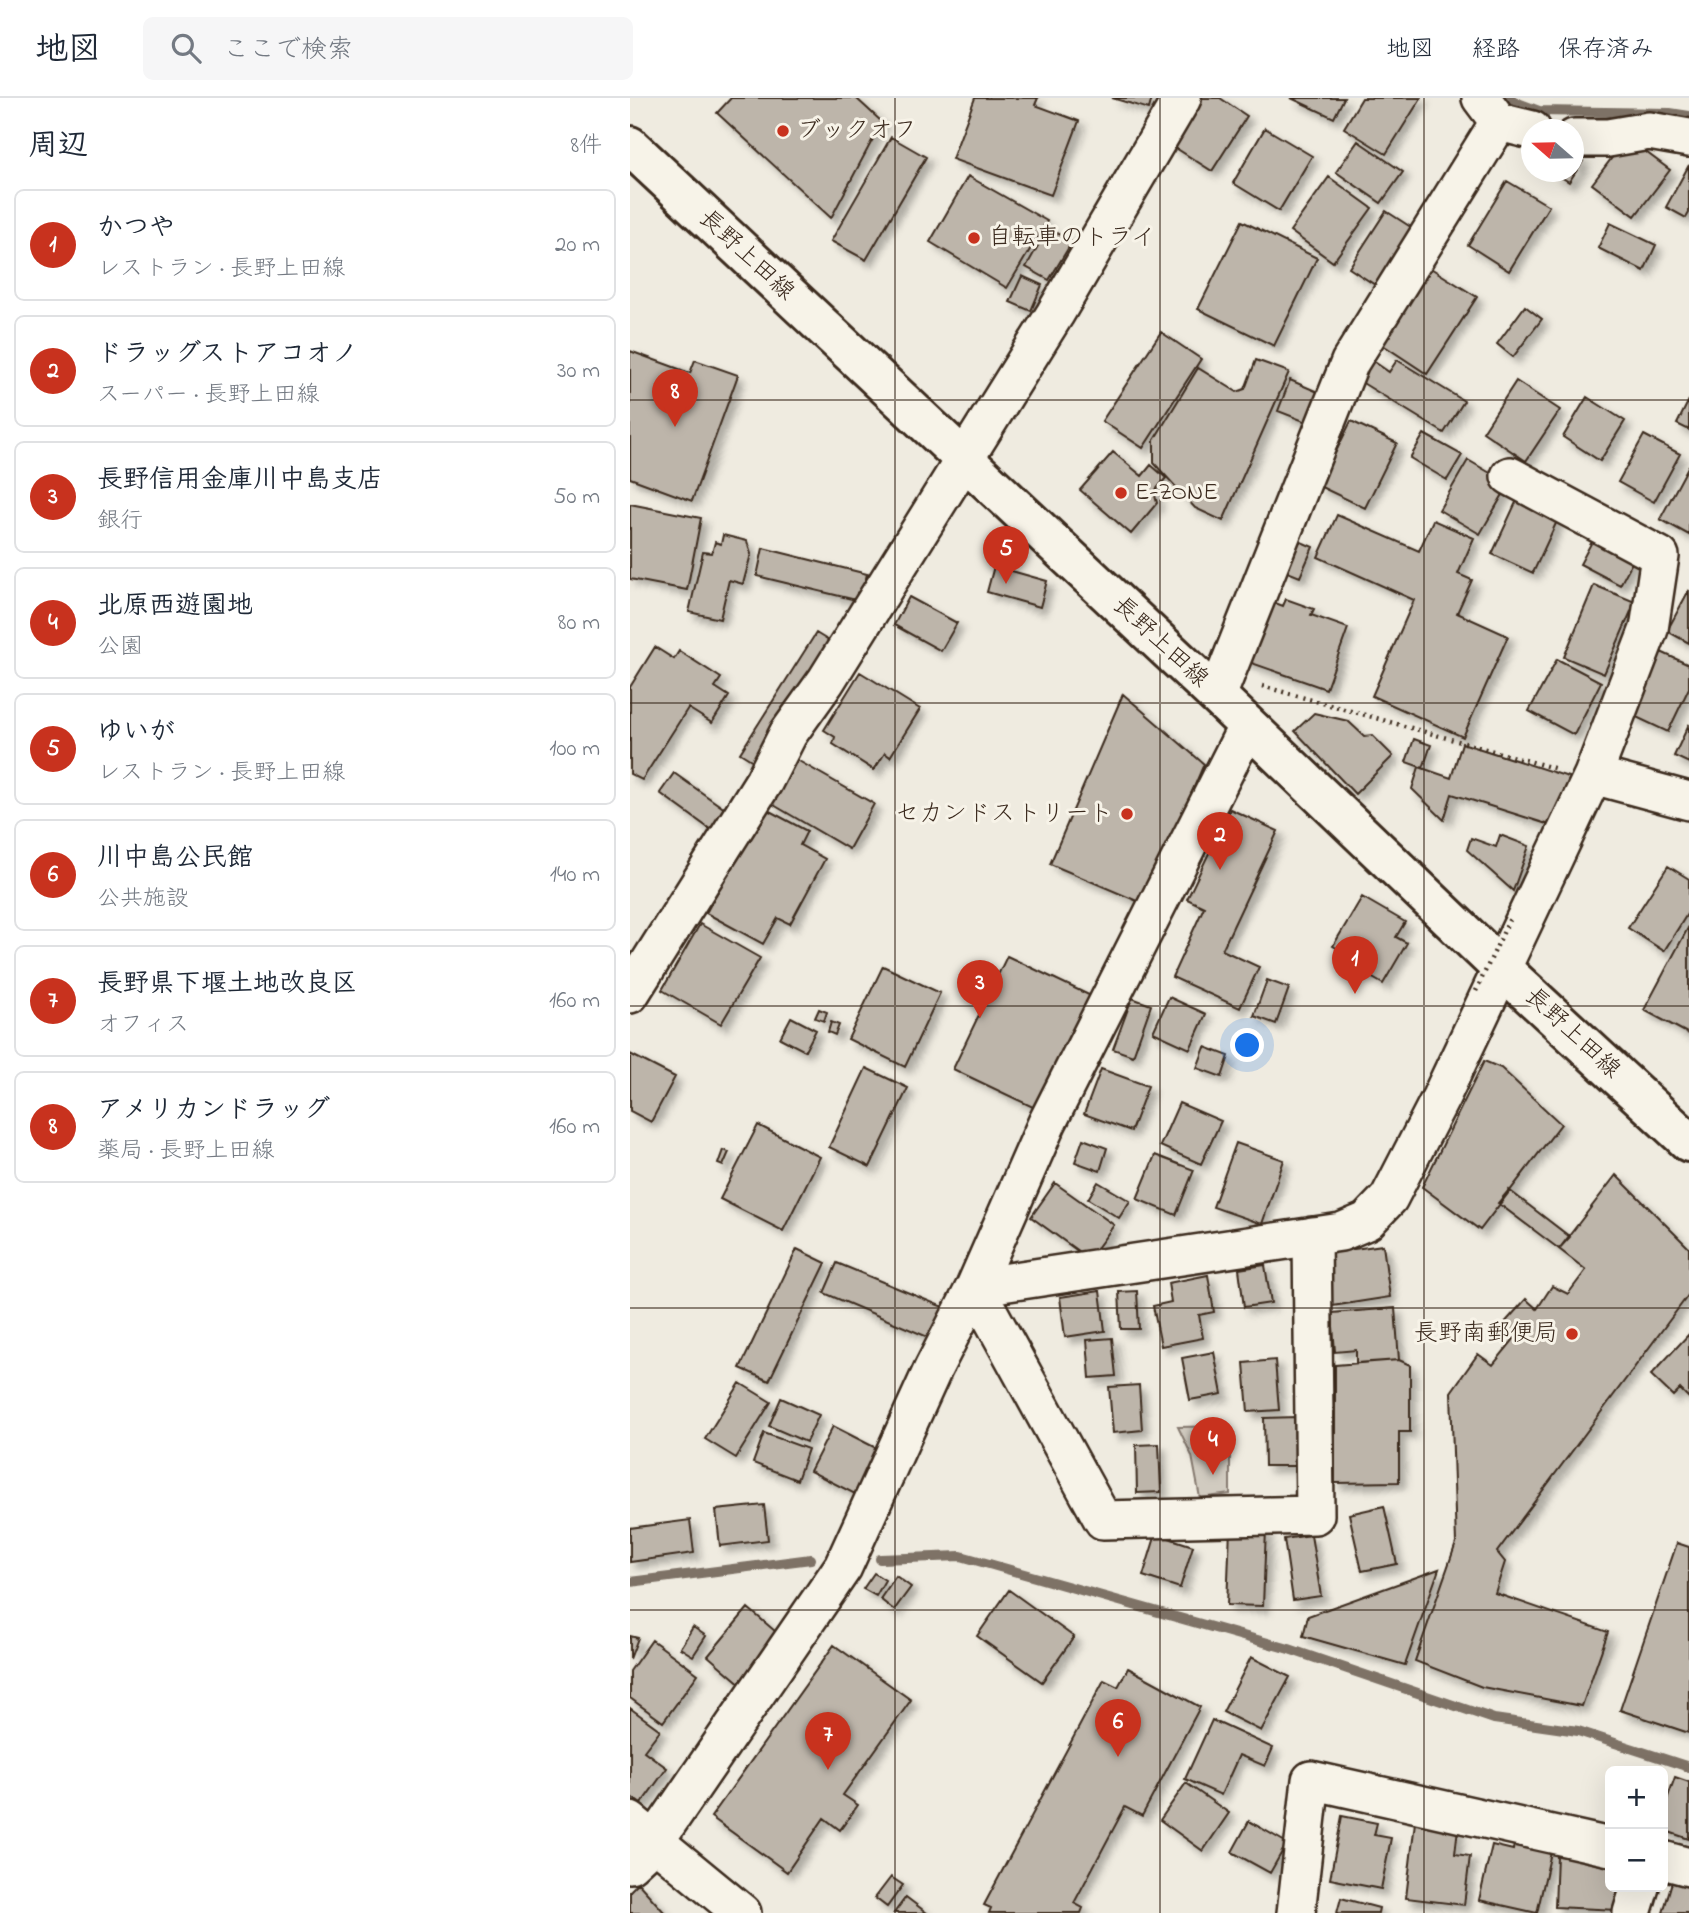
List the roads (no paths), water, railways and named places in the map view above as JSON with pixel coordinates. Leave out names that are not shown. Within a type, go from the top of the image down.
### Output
[{"type":"main road","name":"長野上田線","points":[[630,146],[964,461],[1222,686],[1247,727],[1489,979],[1689,1142]]},
{"type":"street","points":[[630,994],[764,782],[788,734],[826,681],[1055,314],[1182,98]]},
{"type":"street","points":[[1222,686],[1350,362],[1504,117]]},
{"type":"street","points":[[1584,138],[1608,138],[1650,131],[1689,138]]},
{"type":"street","points":[[975,1287],[1341,1232],[1367,1221],[1389,1198],[1441,1097],[1489,979],[1592,775],[1649,629],[1660,556],[1510,476]]},
{"type":"street","points":[[743,1913],[638,1842],[843,1567],[933,1369],[975,1287],[1047,1123],[1247,727]]},
{"type":"street","points":[[1592,775],[1689,801]]},
{"type":"street","points":[[975,1287],[1104,1520],[1315,1515],[1312,1237]]},
{"type":"street","points":[[1296,1913],[1311,1780],[1605,1846]]},
{"type":"street","points":[[1668,1861],[1689,1867]]},
{"type":"street","points":[[1632,1913],[1638,1892]]},
{"type":"waterway","points":[[1510,98],[1539,111],[1670,113],[1689,116]]},
{"type":"waterway","points":[[880,1559],[961,1556],[1289,1649],[1494,1719],[1578,1731],[1689,1767]]},
{"type":"waterway","points":[[630,1582],[811,1559]]},
{"type":"place","name":"ブックオフ","points":[[783,131]]},
{"type":"place","name":"自転車のトライ","points":[[974,238]]},
{"type":"place","name":"アメリカンドラッグ","points":[[675,427]]},
{"type":"place","name":"E-ZONE","points":[[1121,493]]},
{"type":"place","name":"ゆいが","points":[[1006,584]]},
{"type":"place","name":"セカンドストリート","points":[[1127,814]]},
{"type":"place","name":"ドラッグストアコオノ","points":[[1220,870]]},
{"type":"place","name":"かつや","points":[[1355,994]]},
{"type":"place","name":"長野信用金庫川中島支店","points":[[980,1018]]},
{"type":"place","name":"長野南郵便局","points":[[1572,1334]]},
{"type":"place","name":"北原西遊園地","points":[[1213,1475]]},
{"type":"place","name":"川中島公民館","points":[[1118,1757]]},
{"type":"place","name":"長野県下堰土地改良区","points":[[828,1770]]}]
